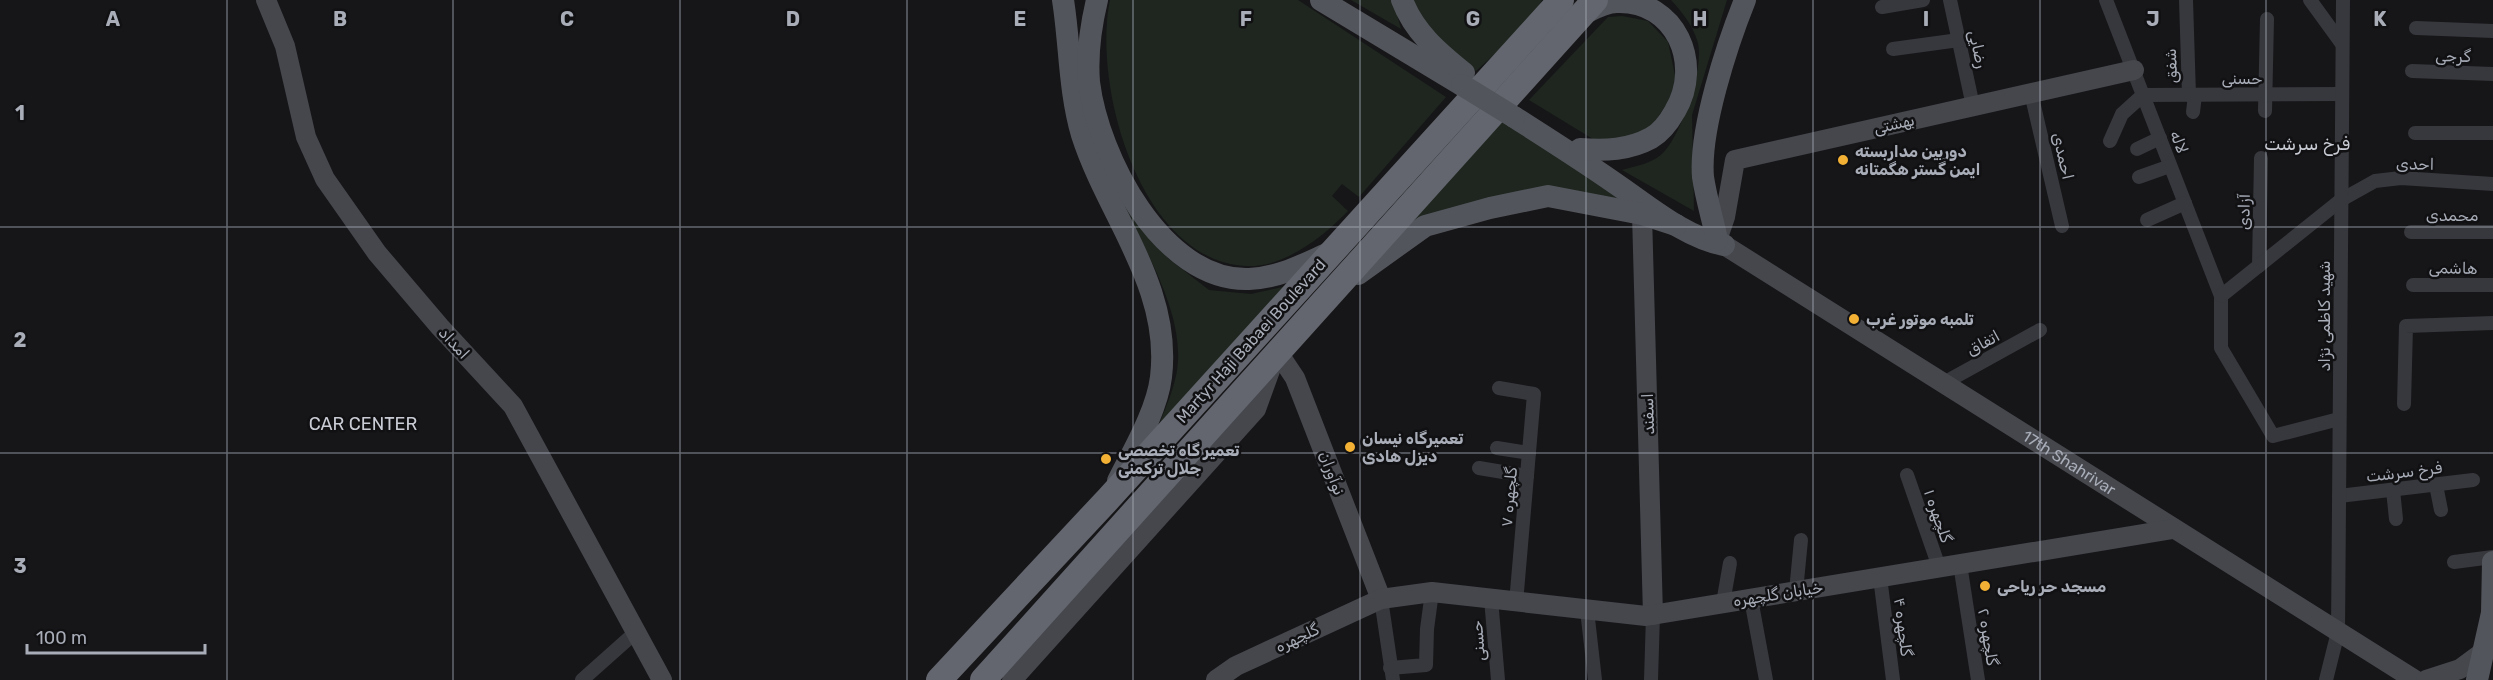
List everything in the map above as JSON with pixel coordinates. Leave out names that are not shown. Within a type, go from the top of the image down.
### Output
[{"type":"highway","name":"Martyr Haji Babaei Boulevard","points":[[939,680],[1109,498],[1561,0]]},
{"type":"highway","name":"Martyr Haji Babaei Boulevard","points":[[983,680],[1025,633],[1054,617],[1277,351],[1589,7]]},
{"type":"highway","points":[[1003,609],[1025,633]]},
{"type":"main road","points":[[1063,0],[1072,88],[1082,133],[1101,187],[1151,288],[1161,328],[1161,378],[1146,427],[1109,498]]},
{"type":"main road","points":[[1097,0],[1092,22],[1089,81],[1102,137],[1122,183],[1148,222],[1181,254],[1211,272],[1247,279],[1278,276],[1332,251]]},
{"type":"main road","points":[[1321,0],[1580,149],[1721,243]]},
{"type":"main road","points":[[1402,0],[1408,15],[1434,48],[1466,82]]},
{"type":"main road","points":[[1538,25],[1550,0]]},
{"type":"main road","points":[[1721,243],[1703,178],[1704,143],[1731,34],[1745,0]]},
{"type":"main road","points":[[1580,149],[1608,151],[1634,145],[1653,137],[1669,122],[1686,89],[1684,46],[1672,27],[1660,15],[1647,8],[1616,2],[1589,7]]},
{"type":"main road","points":[[1517,113],[1676,225]]},
{"type":"main road","points":[[1321,303],[1425,226],[1490,208],[1548,196],[1642,214],[1676,225],[1712,242],[1721,243]]},
{"type":"main road","points":[[2477,680],[2492,613],[2493,562]]},
{"type":"street","name":"امداد","points":[[266,0],[285,46],[306,137],[325,179],[377,253],[440,327],[513,406],[662,680]]},
{"type":"street","points":[[1882,7],[1923,0]]},
{"type":"street","name":"رضایی","points":[[1950,0],[1973,106]]},
{"type":"street","name":"لاله","points":[[2106,0],[2221,296]]},
{"type":"street","name":"شفق","points":[[2186,0],[2193,112]]},
{"type":"street","points":[[2310,0],[2342,44]]},
{"type":"street","name":"شهید کاظمی نژاد","points":[[2326,680],[2338,632],[2343,0]]},
{"type":"street","points":[[2265,111],[2267,19]]},
{"type":"street","points":[[2416,28],[2493,31]]},
{"type":"street","points":[[1893,49],[1959,40]]},
{"type":"street","name":"بهشتی","points":[[1721,243],[1735,160],[2134,70]]},
{"type":"street","name":"گرجی","points":[[2412,71],[2493,74]]},
{"type":"street","name":"احمدی","points":[[2031,93],[2062,226]]},
{"type":"street","points":[[2110,141],[2122,114],[2143,94]]},
{"type":"street","name":"حسنی","points":[[2143,94],[2342,94]]},
{"type":"street","points":[[2415,133],[2493,133]]},
{"type":"street","points":[[2137,149],[2160,138]]},
{"type":"street","name":"آزادی","points":[[2259,266],[2261,158]]},
{"type":"street","points":[[2139,177],[2170,166]]},
{"type":"street","name":"احدی","points":[[2341,200],[2375,182],[2401,177],[2493,184]]},
{"type":"street","points":[[2339,419],[2273,436],[2221,348],[2221,296],[2341,200]]},
{"type":"street","points":[[2147,220],[2185,203]]},
{"type":"street","name":"اسفند","points":[[1642,214],[1653,615]]},
{"type":"street","name":"محمدی","points":[[2411,232],[2493,232]]},
{"type":"street","name":"17th Shahrivar","points":[[1721,243],[2415,680]]},
{"type":"street","name":"هاشمی","points":[[2413,285],[2493,285]]},
{"type":"street","points":[[2404,404],[2406,326],[2493,323]]},
{"type":"street","name":"اتفاق","points":[[1942,384],[2040,330]]},
{"type":"street","name":"نوآوران","points":[[1277,351],[1295,378],[1381,599]]},
{"type":"street","name":"گلچهره ۷","points":[[1499,388],[1534,394],[1516,603]]},
{"type":"street","points":[[1497,448],[1529,453]]},
{"type":"street","points":[[1479,468],[1527,476]]},
{"type":"street","name":"گلچهره ۱","points":[[1907,475],[1939,567]]},
{"type":"street","name":"فرخ سرشت","points":[[2339,496],[2473,480]]},
{"type":"street","points":[[2436,485],[2440,510]]},
{"type":"street","points":[[2393,490],[2397,519]]},
{"type":"street","name":"خیابان گلچهره","points":[[1381,599],[1432,592],[1516,603],[1653,615],[2173,529]]},
{"type":"street","points":[[1796,591],[1801,540]]},
{"type":"street","points":[[2454,562],[2493,557]]},
{"type":"street","points":[[1723,603],[1730,563]]},
{"type":"street","name":"گلچهره ۲","points":[[1960,564],[1978,680]]},
{"type":"street","name":"گلچهره ۴","points":[[1880,577],[1893,680]]},
{"type":"street","points":[[1381,599],[1392,674],[1426,665],[1426,630],[1432,592]]},
{"type":"street","name":"گلچهره","points":[[1216,680],[1237,673],[1381,599]]},
{"type":"street","name":"حسنی","points":[[1491,599],[1498,680]]},
{"type":"street","points":[[1751,599],[1766,680]]},
{"type":"street","points":[[1587,610],[1595,680]]},
{"type":"street","points":[[1651,680],[1653,615]]},
{"type":"street","points":[[1012,680],[1054,617]]},
{"type":"street","points":[[582,680],[637,631]]},
{"type":"street","points":[[2426,680],[2460,669],[2483,652]]},
{"type":"shaded area","points":[[1110,0],[1298,0],[1446,97],[1359,197],[1342,184],[1332,196],[1348,211],[1327,231],[1302,249],[1274,262],[1260,265],[1246,266],[1209,257],[1178,234],[1152,202],[1132,163],[1117,120],[1109,77],[1106,36]]},
{"type":"shaded area","points":[[1351,0],[1393,0],[1401,29]]},
{"type":"shaded area","points":[[1412,0],[1542,0],[1531,21],[1476,71],[1419,24]]},
{"type":"shaded area","points":[[1671,0],[1727,0],[1692,115],[1694,211],[1622,170],[1650,161],[1664,152],[1678,130],[1695,84],[1699,54],[1696,36],[1683,14]]},
{"type":"shaded area","points":[[1622,16],[1648,21],[1668,42],[1675,75],[1674,93],[1654,123],[1639,135],[1606,147],[1529,100],[1608,17]]},
{"type":"shaded area","points":[[1499,109],[1644,201],[1556,196],[1439,218],[1313,313]]},
{"type":"shaded area","points":[[1124,206],[1169,259],[1209,290],[1251,294],[1287,286],[1158,428],[1175,380],[1178,358],[1177,336],[1172,314],[1155,268]]},
{"type":"place","name":"دوربین مداربسته ایمن گستر هگمتانه","points":[[1843,160]]},
{"type":"place","name":"تلمبه موتور غرب","points":[[1854,319]]},
{"type":"place","name":"تعمیرگاه نیسان دیزل هادی","points":[[1350,447]]},
{"type":"place","name":"تعمیر گاه تخصصی جلال ترکمنی","points":[[1106,459]]},
{"type":"place","name":"مسجد حر ریاحی","points":[[1985,586]]},
{"type":"district","name":"فرخ سرشت","points":[[2307,144]]},
{"type":"district","name":"CAR CENTER","points":[[363,424]]}]
